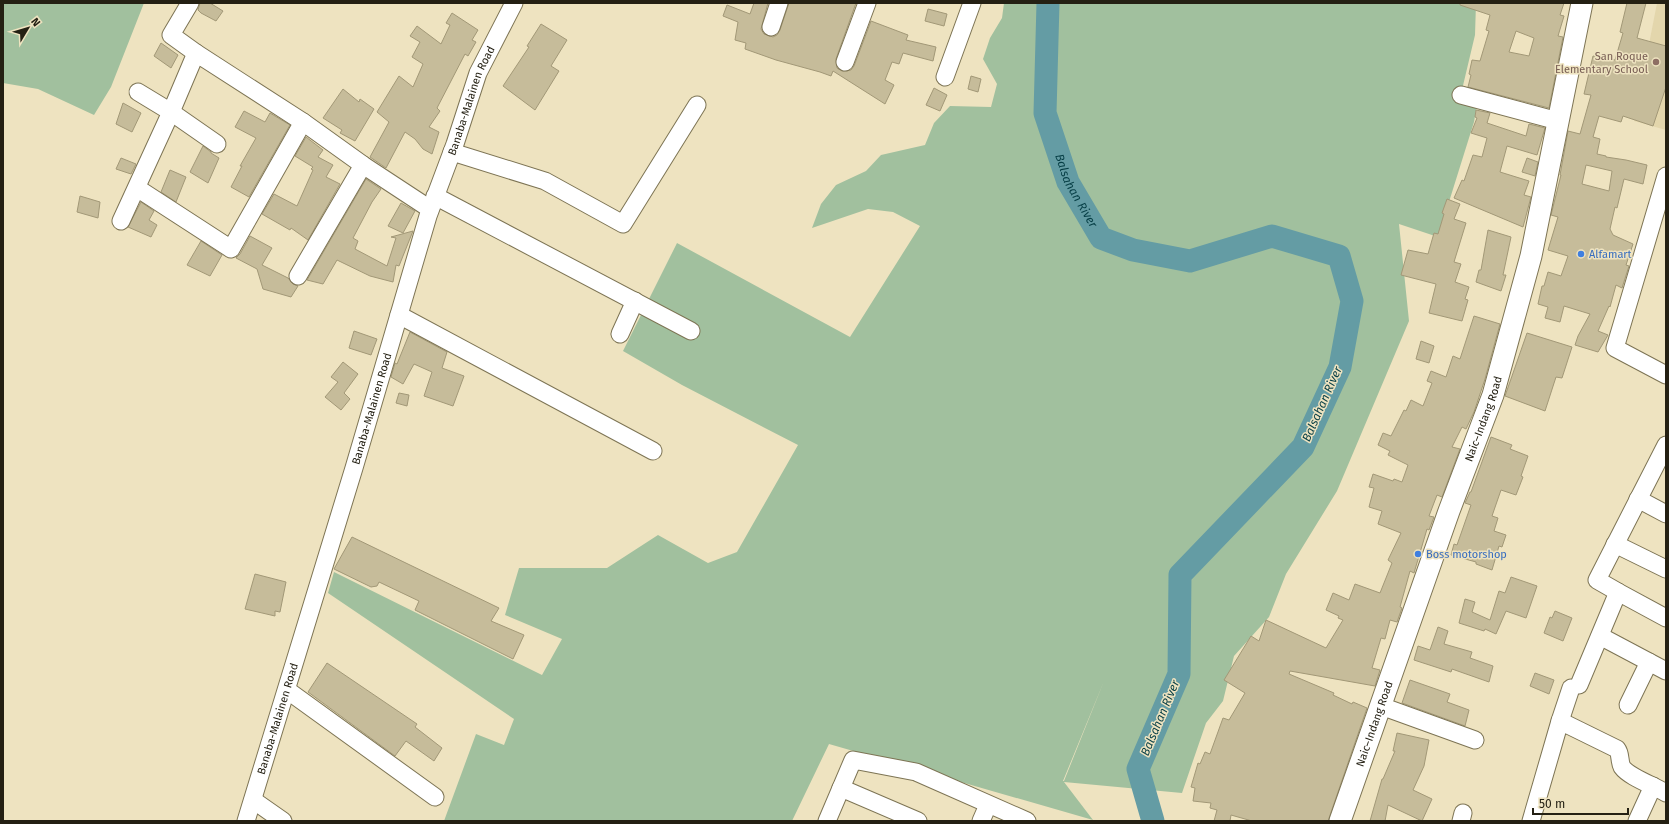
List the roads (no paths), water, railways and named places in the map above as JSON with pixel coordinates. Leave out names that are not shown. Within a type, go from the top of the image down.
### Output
[{"type":"main road","name":"Naic–Indang Road","points":[[1340,821],[1449,511],[1493,395],[1531,256],[1582,3]]},
{"type":"street","points":[[190,3],[171,35],[196,53],[303,122],[363,165],[433,203],[635,301],[691,331]]},
{"type":"street","name":"Banaba-Malainen Road","points":[[246,821],[287,690],[433,203],[452,152],[478,73],[514,3]]},
{"type":"street","points":[[771,27],[779,3]]},
{"type":"street","points":[[846,62],[867,3]]},
{"type":"street","points":[[945,76],[972,3]]},
{"type":"street","points":[[121,221],[171,112],[196,53]]},
{"type":"street","points":[[138,92],[171,112],[217,144]]},
{"type":"street","points":[[1461,95],[1558,121]]},
{"type":"street","points":[[452,152],[545,181],[623,224],[697,105]]},
{"type":"street","points":[[137,188],[231,249],[303,122]]},
{"type":"street","points":[[298,276],[363,165]]},
{"type":"street","points":[[1666,176],[1615,348],[1666,375]]},
{"type":"street","points":[[620,334],[635,301]]},
{"type":"street","points":[[399,315],[653,450]]},
{"type":"street","points":[[1664,453],[1638,499],[1597,580],[1666,618]]},
{"type":"street","points":[[1638,499],[1666,514]]},
{"type":"street","points":[[1616,544],[1666,569]]},
{"type":"street","points":[[1532,821],[1560,721],[1575,686],[1600,636],[1618,592]]},
{"type":"street","points":[[1600,636],[1666,671]]},
{"type":"street","points":[[1628,705],[1649,662]]},
{"type":"street","points":[[287,690],[435,797]]},
{"type":"street","points":[[1381,706],[1475,740]]},
{"type":"street","points":[[1560,721],[1617,749],[1622,767],[1628,774],[1660,789],[1637,821]]},
{"type":"street","points":[[827,821],[853,760],[916,772],[1027,821]]},
{"type":"street","points":[[840,788],[918,821]]},
{"type":"street","points":[[253,800],[283,821]]},
{"type":"street","points":[[981,821],[988,805]]},
{"type":"waterway","name":"Balsahan River","points":[[1048,3],[1045,113],[1068,182],[1101,238],[1133,250],[1190,261],[1272,236],[1339,256],[1352,301],[1340,367],[1303,447],[1180,575],[1179,674],[1138,769],[1153,821]]},
{"type":"place","name":"San Roque Elementary School","points":[[1656,62]]},
{"type":"place","name":"Alfamart","points":[[1581,254]]},
{"type":"place","name":"Boss motorshop","points":[[1418,554]]}]
